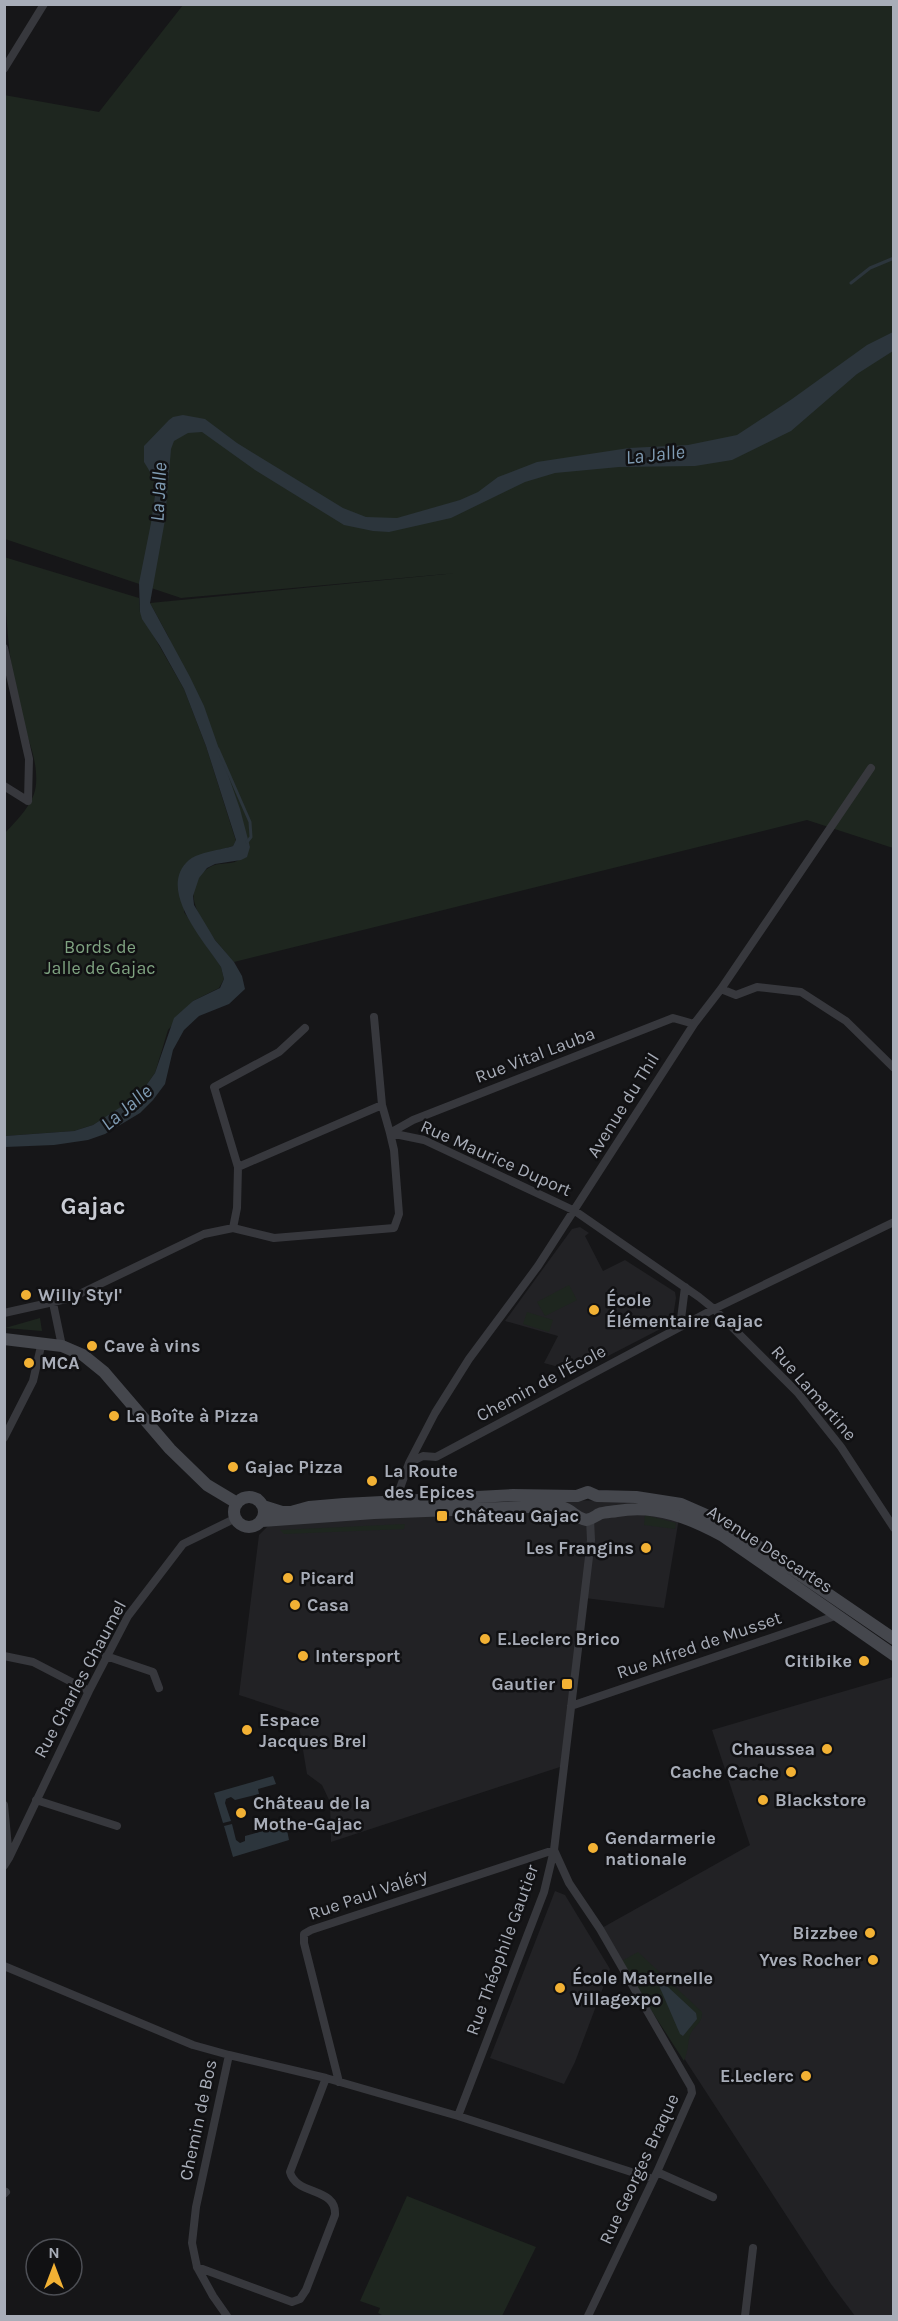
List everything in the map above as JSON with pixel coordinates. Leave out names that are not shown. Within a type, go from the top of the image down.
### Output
[{"type":"main road","points":[[4,1338],[62,1346],[83,1355],[104,1372],[170,1449],[207,1485],[237,1503]]},
{"type":"main road","name":"Avenue Descartes","points":[[262,1521],[513,1495],[577,1496],[588,1492],[597,1496],[636,1497],[681,1504],[713,1518],[894,1639]]},
{"type":"main road","points":[[574,1511],[573,1502],[577,1496]]},
{"type":"main road","points":[[594,1517],[601,1503],[597,1496]]},
{"type":"main road","points":[[245,1497],[259,1500],[263,1506],[262,1521],[248,1527],[240,1523],[234,1512],[237,1503],[245,1497]]},
{"type":"main road","name":"Avenue Descartes","points":[[263,1506],[282,1512],[309,1507],[556,1506],[574,1511],[580,1518],[637,1508],[668,1512],[698,1522],[723,1536],[894,1655]]},
{"type":"street","points":[[4,69],[44,4]]},
{"type":"street","points":[[4,648],[29,759],[28,801],[4,786]]},
{"type":"street","name":"Avenue du Thil","points":[[409,1463],[435,1413],[469,1359],[538,1266],[694,1024],[871,768]]},
{"type":"street","points":[[720,989],[736,994],[757,987],[801,992],[846,1021],[894,1068]]},
{"type":"street","points":[[374,1017],[382,1105],[390,1133]]},
{"type":"street","name":"Rue Vital Lauba","points":[[390,1133],[413,1120],[673,1018],[694,1024]]},
{"type":"street","points":[[233,1228],[237,1208],[238,1167],[214,1087],[279,1052],[305,1028]]},
{"type":"street","points":[[238,1167],[382,1105]]},
{"type":"street","name":"Rue Maurice Duport","points":[[4,1313],[72,1298],[204,1234],[233,1228],[274,1238],[394,1228],[399,1214],[390,1133],[424,1140],[575,1211]]},
{"type":"street","name":"Rue Lamartine","points":[[575,1211],[714,1309],[798,1393],[841,1447],[894,1528]]},
{"type":"street","name":"Chemin de l'École","points":[[409,1463],[423,1456],[436,1457],[714,1309],[894,1222]]},
{"type":"street","points":[[680,1327],[685,1287]]},
{"type":"street","points":[[53,1303],[62,1346]]},
{"type":"street","points":[[4,1438],[33,1381],[42,1342]]},
{"type":"street","points":[[400,1506],[399,1491],[409,1463]]},
{"type":"street","name":"Rue Théophile Gautier","points":[[458,2116],[544,1892],[554,1850],[594,1517]]},
{"type":"street","name":"Rue Charles Chaumel","points":[[7,1862],[106,1656],[128,1616],[183,1544],[236,1518]]},
{"type":"street","name":"Rue Alfred de Musset","points":[[571,1706],[838,1615]]},
{"type":"street","points":[[4,1656],[33,1662],[89,1691]]},
{"type":"street","points":[[106,1656],[153,1672],[159,1688]]},
{"type":"street","points":[[36,1800],[117,1826]]},
{"type":"street","points":[[4,1805],[7,1862]]},
{"type":"street","name":"Rue Paul Valéry","points":[[339,2082],[304,1935],[311,1930],[554,1850]]},
{"type":"street","name":"Rue Georges Braque","points":[[554,1850],[569,1883],[600,1929],[691,2087],[692,2093],[588,2316]]},
{"type":"street","name":"Chemin de Bos","points":[[4,1966],[193,2045],[229,2055],[196,2207],[192,2243],[197,2267],[227,2316]]},
{"type":"street","points":[[229,2055],[326,2078],[458,2116],[655,2176],[713,2197]]},
{"type":"street","points":[[197,2267],[281,2300],[292,2302],[300,2298],[306,2290],[335,2215],[335,2208],[332,2201],[324,2195],[298,2186],[292,2180],[290,2172],[326,2078]]},
{"type":"street","points":[[745,2316],[753,2248]]},
{"type":"shaded area","name":"École Élémentaire Gajac","points":[[580,1227],[589,1233],[585,1236],[603,1271],[625,1260],[675,1292],[676,1298],[672,1323],[577,1372],[544,1363],[558,1336],[505,1321],[572,1229]]},
{"type":"shaded area","points":[[535,1500],[648,1501],[679,1508],[664,1608],[585,1598],[563,1766],[331,1842],[330,1802],[322,1785],[307,1774],[297,1714],[239,1695],[259,1535],[269,1525],[426,1505]]},
{"type":"shaded area","points":[[893,1677],[893,2316],[855,2316],[831,2284],[600,1929],[750,1845],[712,1730]]},
{"type":"shaded area","name":"École Maternelle Villagexpo","points":[[555,1891],[565,1895],[610,1969],[575,2062],[564,2084],[490,2058]]},
{"type":"green space","points":[[183,5],[893,5],[893,848],[807,820],[234,962],[216,941],[199,915],[194,902],[194,889],[198,877],[210,867],[237,861],[250,847],[168,636],[150,603],[457,573],[181,598],[5,539],[4,95],[99,112]]},
{"type":"green space","name":"Bords de Jalle de Gajac","points":[[4,557],[139,598],[140,612],[184,689],[206,746],[236,841],[233,846],[190,859],[184,912],[221,967],[224,979],[219,988],[193,1001],[168,1030],[155,1073],[145,1087],[119,1109],[93,1125],[74,1131],[5,1136],[5,833],[25,811],[32,798],[35,791],[36,774],[20,712],[10,654]]},
{"type":"green space","points":[[569,1285],[577,1300],[545,1316],[537,1302]]},
{"type":"green space","points":[[527,1312],[553,1320],[549,1332],[523,1324]]},
{"type":"green space","points":[[40,1318],[42,1331],[5,1328]]},
{"type":"green space","points":[[645,1515],[676,1523],[675,1529],[644,1525]]},
{"type":"green space","points":[[405,1524],[404,1529],[284,1534],[280,1530]]},
{"type":"green space","points":[[638,1952],[702,2012],[701,2019],[690,2035],[684,2061],[620,1962]]},
{"type":"green space","points":[[407,2196],[536,2247],[502,2316],[384,2316],[378,2313],[380,2308],[360,2301]]},
{"type":"water","points":[[893,332],[893,351],[857,374],[791,431],[732,460],[695,466],[619,467],[555,473],[525,482],[451,518],[389,532],[344,525],[255,470],[202,432],[188,433],[174,441],[171,449],[165,520],[150,603],[204,706],[240,809],[250,847],[247,857],[241,860],[215,864],[207,868],[199,878],[193,896],[194,905],[215,940],[234,962],[242,976],[245,989],[229,1004],[199,1016],[184,1030],[173,1050],[165,1084],[140,1113],[105,1134],[88,1140],[54,1145],[5,1147],[5,1136],[74,1131],[93,1125],[133,1099],[155,1073],[174,1018],[193,1001],[220,988],[224,979],[221,967],[186,915],[180,900],[178,885],[180,872],[189,860],[204,853],[233,846],[236,840],[206,746],[184,689],[140,612],[139,583],[156,489],[155,480],[144,462],[144,446],[169,420],[183,415],[205,419],[237,443],[343,508],[366,517],[397,518],[460,500],[478,492],[498,477],[537,462],[629,448],[688,445],[737,435],[867,345]]},
{"type":"water","points":[[273,1776],[276,1784],[258,1789],[259,1794],[235,1800],[231,1797],[226,1799],[225,1803],[231,1821],[223,1823],[214,1793]]},
{"type":"water","points":[[232,1824],[236,1840],[240,1843],[245,1841],[245,1836],[278,1827],[282,1831],[287,1830],[289,1840],[233,1857],[224,1826]]},
{"type":"water","points":[[654,1974],[696,2013],[697,2019],[683,2036],[680,2034]]},
{"type":"waterway","points":[[851,283],[870,268],[894,258]]},
{"type":"waterway","name":"La Jalle","points":[[218,749],[250,822],[251,837],[247,842]]},
{"type":"place","name":"Willy Styl'","points":[[26,1295]]},
{"type":"place","name":"École Élémentaire Gajac","points":[[594,1310]]},
{"type":"place","name":"Cave à vins","points":[[92,1346]]},
{"type":"place","name":"MCA","points":[[29,1363]]},
{"type":"place","name":"La Boîte à Pizza","points":[[114,1416]]},
{"type":"place","name":"Gajac Pizza","points":[[233,1467]]},
{"type":"place","name":"La Route des Epices","points":[[372,1481]]},
{"type":"place","name":"Château Gajac","points":[[442,1516]]},
{"type":"place","name":"Les Frangins","points":[[646,1548]]},
{"type":"place","name":"Picard","points":[[288,1578]]},
{"type":"place","name":"Casa","points":[[295,1605]]},
{"type":"place","name":"E.Leclerc Brico","points":[[485,1639]]},
{"type":"place","name":"Intersport","points":[[303,1656]]},
{"type":"place","name":"Citibike","points":[[864,1661]]},
{"type":"place","name":"Gautier","points":[[567,1684]]},
{"type":"place","name":"Espace Jacques Brel","points":[[247,1730]]},
{"type":"place","name":"Chaussea","points":[[827,1749]]},
{"type":"place","name":"Cache Cache","points":[[791,1772]]},
{"type":"place","name":"Blackstore","points":[[763,1800]]},
{"type":"place","name":"Château de la Mothe-Gajac","points":[[241,1813]]},
{"type":"place","name":"Gendarmerie nationale","points":[[593,1848]]},
{"type":"place","name":"Bizzbee","points":[[870,1933]]},
{"type":"place","name":"Yves Rocher","points":[[873,1960]]},
{"type":"place","name":"École Maternelle Villagexpo","points":[[560,1988]]},
{"type":"place","name":"E.Leclerc","points":[[806,2076]]},
{"type":"district","name":"Gajac","points":[[93,1206]]}]
